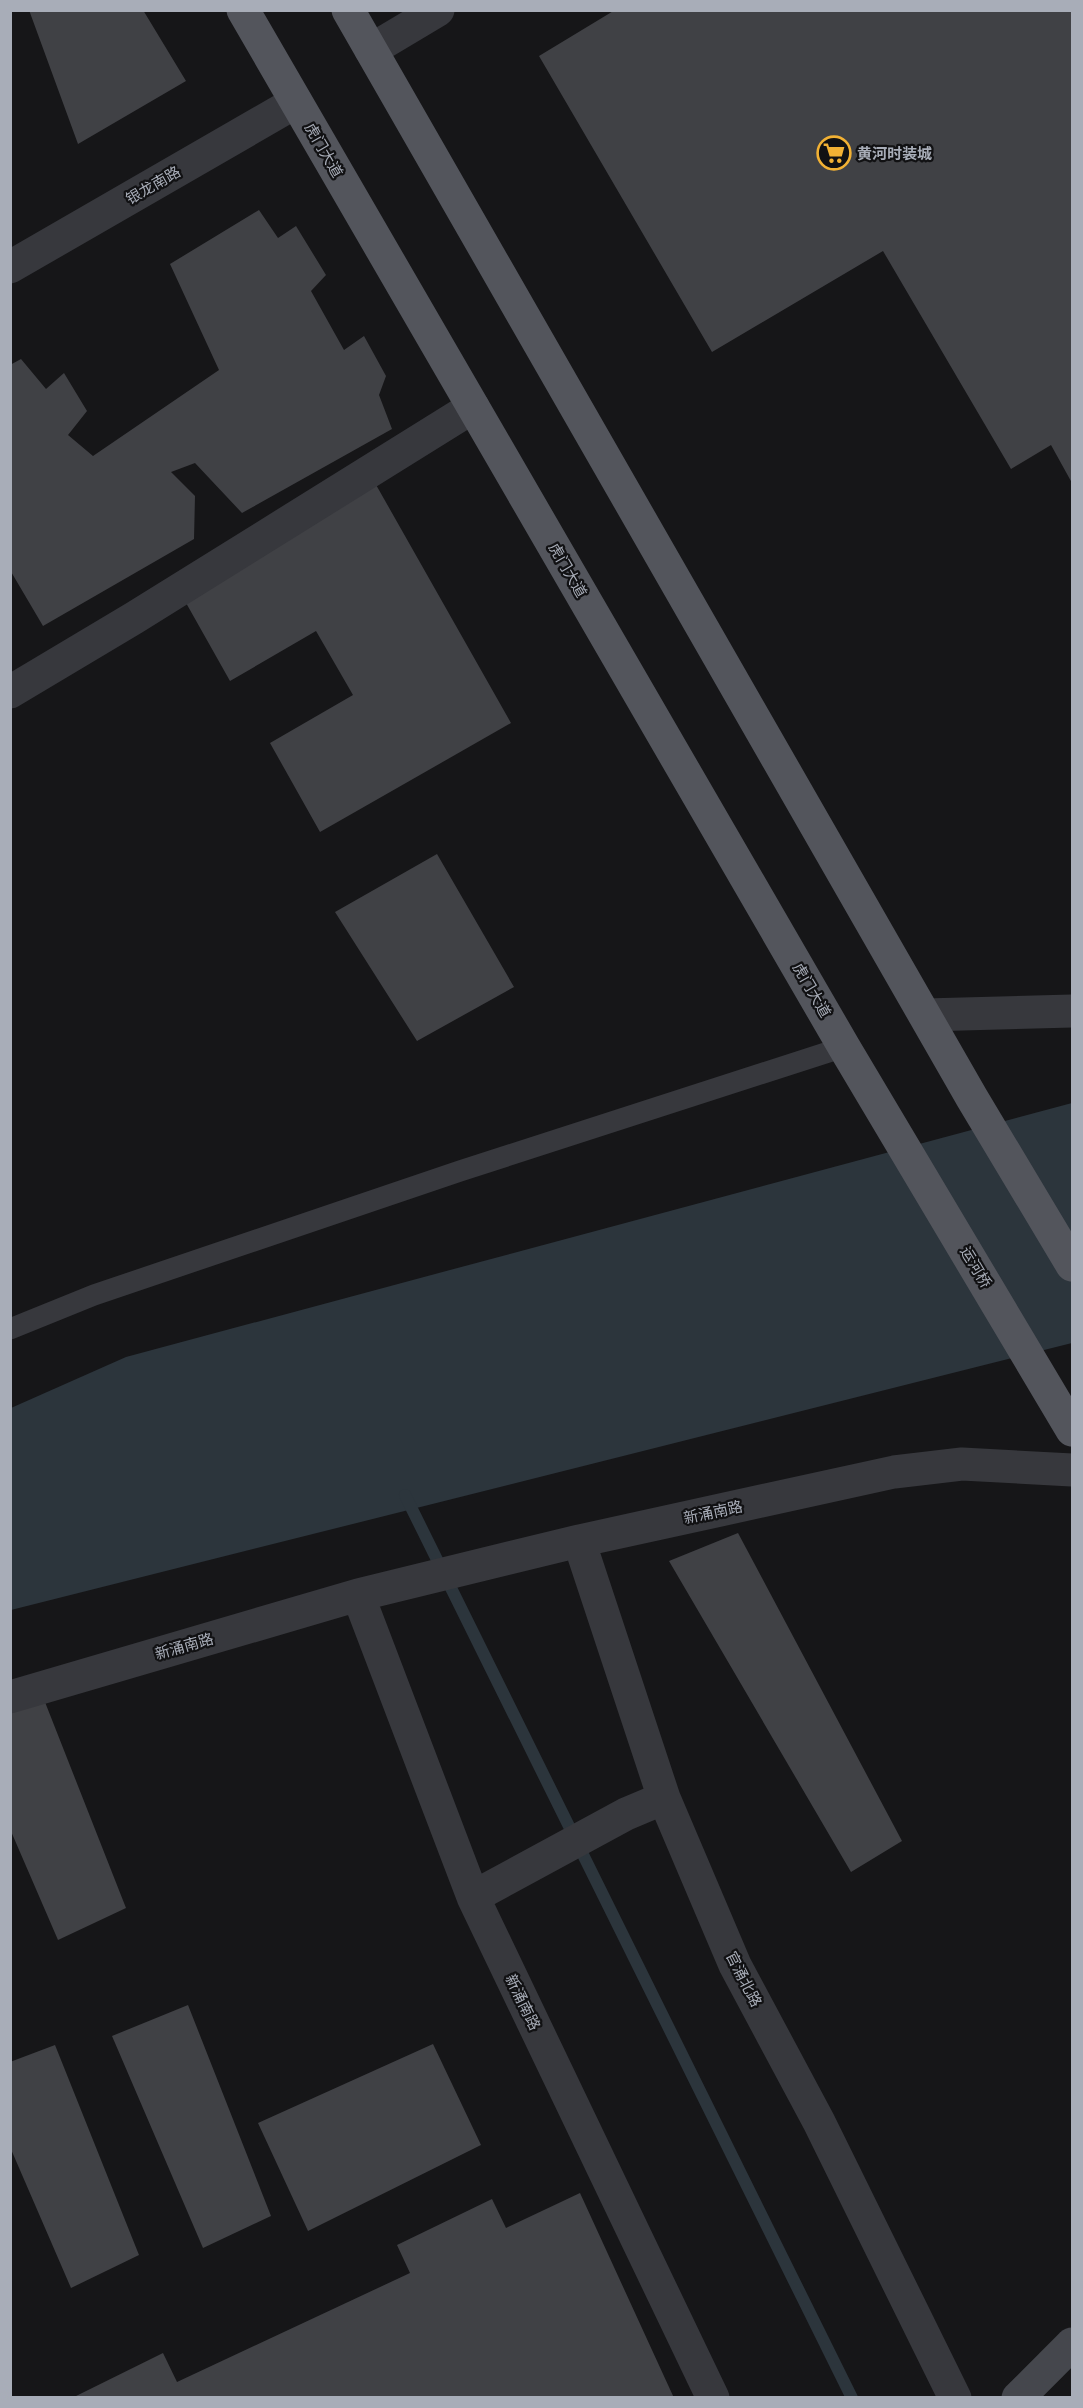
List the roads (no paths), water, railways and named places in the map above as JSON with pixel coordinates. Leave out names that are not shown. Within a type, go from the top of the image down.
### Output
[{"type":"main road","name":"虎门大道","points":[[243,10],[892,1129]]},
{"type":"main road","points":[[348,10],[972,1098],[1072,1265]]},
{"type":"main road","name":"运河桥","points":[[892,1129],[1066,1417]]},
{"type":"main road","points":[[1018,2397],[1072,2344]]},
{"type":"street","points":[[370,50],[438,10]]},
{"type":"street","name":"银龙南路","points":[[10,267],[296,102]]},
{"type":"street","points":[[10,692],[144,612],[473,407]]},
{"type":"street","points":[[925,1015],[1072,1011]]},
{"type":"street","name":"新涌南路","points":[[10,1697],[358,1595],[579,1541],[894,1472],[962,1464],[1072,1470]]},
{"type":"street","name":"官涌北路","points":[[579,1541],[664,1798],[735,1965],[819,2122],[955,2397]]},
{"type":"street","name":"新涌南路","points":[[358,1595],[473,1897],[713,2397]]},
{"type":"street","points":[[473,1897],[626,1814],[664,1798]]},
{"type":"lane","points":[[10,1329],[94,1295],[449,1175],[844,1047]]},
{"type":"waterway","points":[[405,1495],[852,2398]]},
{"type":"place","name":"黄河时装城","points":[[834,153]]}]
